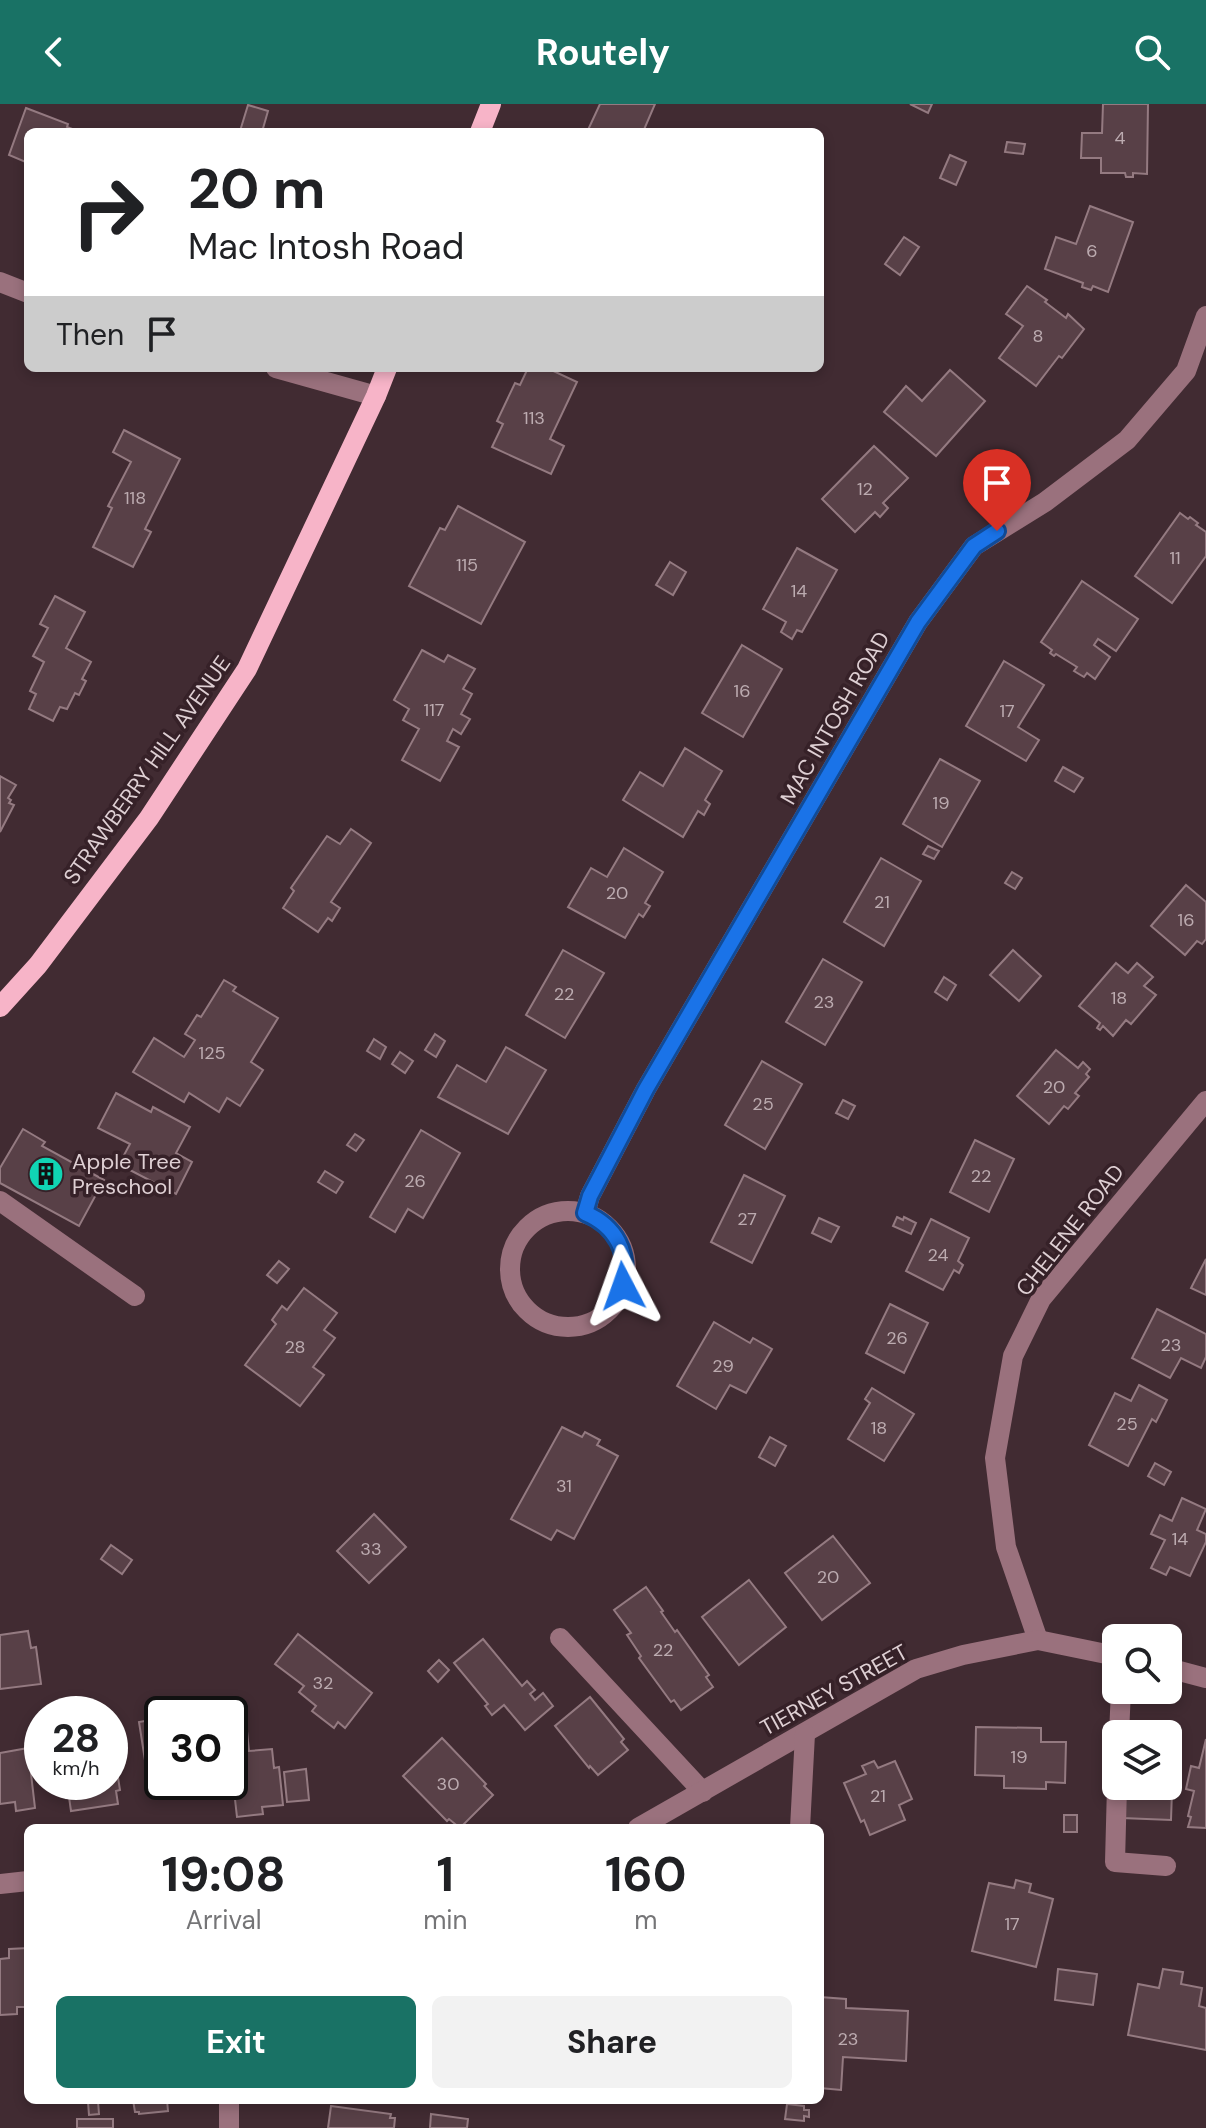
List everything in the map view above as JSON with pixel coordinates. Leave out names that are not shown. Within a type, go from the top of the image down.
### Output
[{"type":"main road","points":[[482,128],[491,104]]},
{"type":"main road","name":"STRAWBERRY HILL AVENUE","points":[[0,1007],[38,965],[149,818],[247,669],[385,372]]},
{"type":"street","points":[[0,282],[24,291]]},
{"type":"street","name":"MAC INTOSH ROAD","points":[[585,1213],[590,1196],[646,1089],[918,622],[974,546],[1045,502],[1127,440],[1186,371],[1206,316]]},
{"type":"street","points":[[290,372],[376,396]]},
{"type":"street","name":"CHELENE ROAD","points":[[1038,1640],[1006,1547],[995,1458],[1013,1356],[1041,1299],[1206,1101]]},
{"type":"street","points":[[0,1201],[135,1296]]},
{"type":"street","points":[[562,1211],[585,1213],[605,1224],[619,1242],[625,1264],[623,1286],[613,1306],[595,1320],[573,1327],[551,1325],[531,1314],[516,1296],[510,1275],[512,1252],[523,1232],[540,1218],[562,1211]]},
{"type":"street","points":[[560,1638],[703,1792]]},
{"type":"street","name":"TIERNEY STREET","points":[[645,1824],[916,1669],[963,1655],[1038,1640],[1102,1653]]},
{"type":"street","points":[[1182,1672],[1206,1678]]},
{"type":"street","points":[[800,1824],[805,1734]]},
{"type":"street","points":[[1117,1800],[1115,1862],[1166,1866]]},
{"type":"street","points":[[0,1884],[24,1881]]},
{"type":"street","points":[[229,2104],[229,2128]]},
{"type":"building","points":[[600,104],[655,104],[645,128],[589,128]]},
{"type":"building","points":[[910,104],[932,104],[928,113]]},
{"type":"building","points":[[1103,104],[1148,104],[1147,174],[1133,173],[1133,177],[1126,177],[1125,173],[1101,173],[1101,158],[1081,158],[1082,133],[1102,133]]},
{"type":"building","points":[[248,105],[268,111],[263,128],[241,128]]},
{"type":"building","points":[[26,108],[68,124],[70,128],[24,128],[24,161],[9,155]]},
{"type":"building","points":[[1007,142],[1025,144],[1023,154],[1005,152]]},
{"type":"building","points":[[950,155],[966,162],[956,185],[940,178]]},
{"type":"building","points":[[1090,206],[1133,222],[1108,292],[1093,286],[1091,290],[1082,287],[1083,283],[1045,269],[1056,237],[1076,244]]},
{"type":"building","points":[[904,237],[919,247],[900,275],[885,264]]},
{"type":"building","points":[[1027,286],[1084,329],[1036,386],[999,358],[1023,326],[1006,314]]},
{"type":"building","points":[[950,370],[985,401],[936,456],[884,412],[906,386],[922,401]]},
{"type":"building","points":[[526,372],[556,372],[577,382],[550,439],[564,446],[551,474],[492,447],[503,424],[497,421],[515,383],[520,385]]},
{"type":"building","points":[[124,430],[180,459],[145,529],[151,532],[133,567],[93,547],[112,508],[108,506],[131,462],[113,452]]},
{"type":"building","points":[[874,446],[908,478],[883,503],[888,508],[880,517],[875,512],[855,532],[822,499]]},
{"type":"building","points":[[458,506],[525,542],[481,624],[409,586],[440,528],[445,530]]},
{"type":"building","points":[[1180,513],[1188,519],[1190,517],[1206,532],[1206,556],[1172,603],[1135,576]]},
{"type":"building","points":[[797,548],[837,570],[802,632],[797,630],[792,639],[781,632],[786,622],[763,609]]},
{"type":"building","points":[[670,562],[686,572],[673,595],[656,585]]},
{"type":"building","points":[[1082,581],[1138,619],[1116,651],[1098,639],[1094,645],[1110,657],[1095,679],[1087,673],[1084,677],[1074,671],[1077,667],[1056,654],[1054,656],[1050,653],[1052,650],[1041,642]]},
{"type":"building","points":[[55,596],[85,612],[66,648],[91,662],[82,679],[86,681],[79,695],[75,693],[67,709],[60,707],[53,721],[29,709],[36,694],[30,691],[44,662],[33,656],[48,628],[40,624]]},
{"type":"building","points":[[742,645],[782,669],[743,737],[702,713]]},
{"type":"building","points":[[422,650],[444,662],[448,655],[475,669],[463,689],[472,694],[461,714],[470,719],[461,734],[453,729],[447,741],[459,747],[440,781],[402,760],[419,729],[403,720],[409,709],[394,700]]},
{"type":"building","points":[[1004,661],[1044,685],[1018,727],[1039,740],[1026,761],[966,726]]},
{"type":"building","points":[[685,748],[722,771],[705,800],[710,804],[704,815],[698,811],[683,837],[623,800],[640,772],[663,786]]},
{"type":"building","points":[[940,759],[980,781],[942,847],[903,824]]},
{"type":"building","points":[[1063,767],[1083,778],[1074,792],[1055,781]]},
{"type":"building","points":[[0,776],[16,785],[8,798],[11,800],[9,803],[14,805],[0,832]]},
{"type":"building","points":[[351,829],[371,843],[331,902],[340,908],[332,921],[328,918],[318,932],[283,908],[294,891],[291,888],[327,836],[340,844]]},
{"type":"building","points":[[928,846],[939,851],[934,859],[923,854]]},
{"type":"building","points":[[624,848],[663,872],[645,903],[650,906],[643,917],[639,914],[625,938],[568,907],[591,868],[607,877]]},
{"type":"building","points":[[881,858],[921,881],[884,946],[844,922]]},
{"type":"building","points":[[1012,872],[1022,878],[1015,889],[1005,883]]},
{"type":"building","points":[[1186,885],[1206,902],[1206,939],[1202,944],[1197,941],[1185,955],[1151,926]]},
{"type":"building","points":[[563,950],[604,973],[565,1038],[526,1015]]},
{"type":"building","points":[[1013,950],[1041,976],[1019,1001],[990,975]]},
{"type":"building","points":[[823,959],[862,982],[825,1045],[786,1022]]},
{"type":"building","points":[[1116,963],[1128,973],[1137,963],[1153,977],[1144,986],[1156,995],[1131,1024],[1126,1020],[1113,1036],[1103,1026],[1100,1030],[1097,1028],[1100,1023],[1079,1006]]},
{"type":"building","points":[[944,977],[956,985],[947,1000],[935,992]]},
{"type":"building","points":[[224,980],[236,987],[233,991],[278,1018],[251,1062],[263,1070],[240,1106],[227,1098],[219,1112],[189,1093],[184,1102],[133,1072],[154,1038],[184,1057],[195,1040],[185,1034],[197,1015],[201,1017]]},
{"type":"building","points":[[435,1034],[445,1041],[436,1057],[425,1050]]},
{"type":"building","points":[[374,1039],[386,1047],[380,1059],[367,1051]]},
{"type":"building","points":[[506,1047],[546,1070],[508,1134],[438,1097],[457,1065],[486,1082]]},
{"type":"building","points":[[1056,1050],[1078,1068],[1083,1062],[1090,1069],[1086,1074],[1089,1077],[1075,1093],[1079,1096],[1068,1109],[1064,1106],[1049,1124],[1017,1096]]},
{"type":"building","points":[[400,1052],[413,1061],[405,1073],[392,1064]]},
{"type":"building","points":[[762,1061],[802,1084],[765,1149],[725,1125]]},
{"type":"building","points":[[116,1093],[151,1112],[153,1107],[190,1127],[176,1153],[192,1162],[176,1194],[126,1168],[131,1159],[124,1155],[130,1144],[98,1128]]},
{"type":"building","points":[[843,1100],[855,1106],[848,1119],[836,1113]]},
{"type":"building","name":"Apple Tree Preschool","points":[[23,1129],[45,1142],[42,1146],[104,1180],[79,1226],[0,1183],[0,1168]]},
{"type":"building","points":[[421,1130],[460,1153],[423,1218],[408,1209],[395,1232],[370,1217]]},
{"type":"building","points":[[355,1134],[364,1140],[356,1151],[347,1145]]},
{"type":"building","points":[[975,1140],[1014,1159],[989,1212],[950,1192]]},
{"type":"building","points":[[325,1171],[343,1182],[336,1193],[318,1182]]},
{"type":"building","points":[[744,1175],[785,1196],[752,1263],[711,1242]]},
{"type":"building","points":[[897,1217],[916,1223],[911,1234],[893,1226]]},
{"type":"building","points":[[819,1218],[839,1227],[831,1242],[812,1233]]},
{"type":"building","points":[[931,1219],[969,1238],[958,1261],[963,1265],[959,1273],[954,1270],[943,1290],[906,1271]]},
{"type":"building","points":[[1206,1259],[1206,1295],[1191,1288]]},
{"type":"building","points":[[279,1261],[289,1269],[277,1283],[267,1275]]},
{"type":"building","points":[[304,1288],[337,1313],[324,1330],[335,1338],[313,1367],[324,1375],[300,1406],[245,1365],[276,1324],[272,1320],[282,1306],[287,1310]]},
{"type":"building","points":[[890,1304],[928,1323],[904,1373],[866,1353]]},
{"type":"building","points":[[1157,1309],[1206,1334],[1206,1357],[1201,1368],[1181,1358],[1170,1378],[1132,1358]]},
{"type":"building","points":[[714,1322],[750,1343],[753,1338],[772,1349],[746,1393],[730,1385],[716,1409],[677,1386]]},
{"type":"building","points":[[1139,1385],[1167,1400],[1156,1422],[1152,1419],[1128,1466],[1089,1445],[1115,1393],[1131,1401]]},
{"type":"building","points":[[872,1388],[914,1414],[884,1461],[848,1439],[870,1403],[865,1399]]},
{"type":"building","points":[[562,1427],[582,1437],[585,1432],[600,1440],[597,1445],[618,1456],[574,1539],[557,1530],[551,1540],[511,1519]]},
{"type":"building","points":[[770,1437],[786,1446],[775,1466],[759,1457]]},
{"type":"building","points":[[1155,1463],[1171,1472],[1164,1485],[1148,1476]]},
{"type":"building","points":[[1182,1498],[1206,1509],[1197,1530],[1206,1534],[1206,1542],[1190,1576],[1170,1567],[1166,1575],[1151,1568],[1165,1540],[1151,1534],[1160,1515],[1172,1521]]},
{"type":"building","points":[[374,1514],[406,1547],[369,1583],[337,1551]]},
{"type":"building","points":[[833,1536],[870,1583],[822,1620],[785,1573]]},
{"type":"building","points":[[111,1545],[132,1560],[122,1574],[101,1559]]},
{"type":"building","points":[[749,1580],[786,1627],[739,1665],[702,1617]]},
{"type":"building","points":[[646,1587],[675,1632],[677,1630],[709,1675],[706,1677],[713,1687],[681,1710],[674,1700],[671,1702],[639,1658],[641,1656],[627,1635],[631,1633],[614,1610]]},
{"type":"building","points":[[28,1631],[31,1648],[36,1647],[41,1684],[0,1689],[0,1635]]},
{"type":"building","points":[[298,1634],[372,1693],[345,1728],[338,1722],[334,1728],[312,1711],[316,1706],[299,1692],[304,1686],[275,1664]]},
{"type":"building","points":[[483,1639],[522,1686],[527,1681],[535,1690],[530,1694],[535,1700],[543,1693],[553,1706],[525,1730],[504,1705],[492,1715],[485,1706],[488,1704],[454,1663]]},
{"type":"building","points":[[439,1660],[449,1670],[438,1682],[428,1671]]},
{"type":"building","points":[[590,1697],[624,1739],[621,1742],[628,1750],[598,1775],[555,1726]]},
{"type":"building","points":[[144,1721],[144,1754],[139,1722]]},
{"type":"building","points":[[976,1727],[1041,1728],[1041,1742],[1066,1742],[1065,1783],[1046,1782],[1046,1789],[1004,1788],[1004,1776],[975,1775]]},
{"type":"building","points":[[442,1738],[493,1795],[464,1824],[455,1824],[449,1819],[447,1821],[403,1776]]},
{"type":"building","points":[[1206,1739],[1206,1828],[1188,1827],[1194,1791],[1186,1789],[1191,1766],[1199,1768]]},
{"type":"building","points":[[248,1741],[249,1751],[272,1749],[274,1768],[279,1767],[283,1805],[262,1807],[263,1814],[237,1817],[235,1800],[248,1800]]},
{"type":"building","points":[[24,1749],[24,1800],[34,1800],[35,1808],[16,1811],[15,1802],[0,1804],[0,1753]]},
{"type":"building","points":[[874,1761],[878,1768],[895,1761],[912,1799],[899,1805],[905,1820],[870,1835],[844,1783],[866,1774],[862,1766]]},
{"type":"building","points":[[306,1769],[309,1800],[287,1802],[284,1772]]},
{"type":"building","points":[[69,1800],[117,1800],[118,1804],[71,1811]]},
{"type":"building","points":[[1123,1800],[1172,1800],[1171,1820],[1122,1818]]},
{"type":"building","points":[[1064,1815],[1077,1815],[1077,1832],[1064,1832]]},
{"type":"building","points":[[1016,1880],[1031,1884],[1029,1892],[1053,1899],[1036,1967],[972,1951],[989,1883],[1014,1888]]},
{"type":"building","points":[[24,1948],[24,2007],[17,2007],[17,2014],[0,2015],[0,1959],[9,1958],[9,1949]]},
{"type":"building","points":[[1058,1969],[1097,1974],[1093,2005],[1055,2000]]},
{"type":"building","points":[[1163,1969],[1183,1972],[1181,1984],[1202,1988],[1199,2006],[1206,2008],[1206,2050],[1128,2035],[1138,1984],[1159,1988]]},
{"type":"building","points":[[824,1997],[846,1999],[846,2008],[908,2011],[906,2061],[843,2057],[841,2090],[824,2088]]},
{"type":"building","points":[[88,2104],[98,2104],[99,2114],[89,2115]]},
{"type":"building","points":[[134,2104],[167,2104],[168,2111],[135,2112]]},
{"type":"building","points":[[787,2104],[804,2106],[804,2110],[809,2110],[809,2117],[804,2116],[804,2121],[785,2119]]},
{"type":"building","points":[[331,2106],[391,2114],[390,2118],[395,2118],[394,2128],[328,2128]]},
{"type":"building","points":[[431,2114],[468,2119],[467,2128],[430,2128]]},
{"type":"building","points":[[77,2119],[113,2119],[113,2128],[77,2128]]},
{"type":"place","name":"Apple Tree Preschool","points":[[46,1174]]},
{"type":"route","points":[[623,1286],[626,1275],[619,1242],[605,1224],[585,1213],[590,1196],[646,1089],[918,622],[974,546],[997,531]]}]
